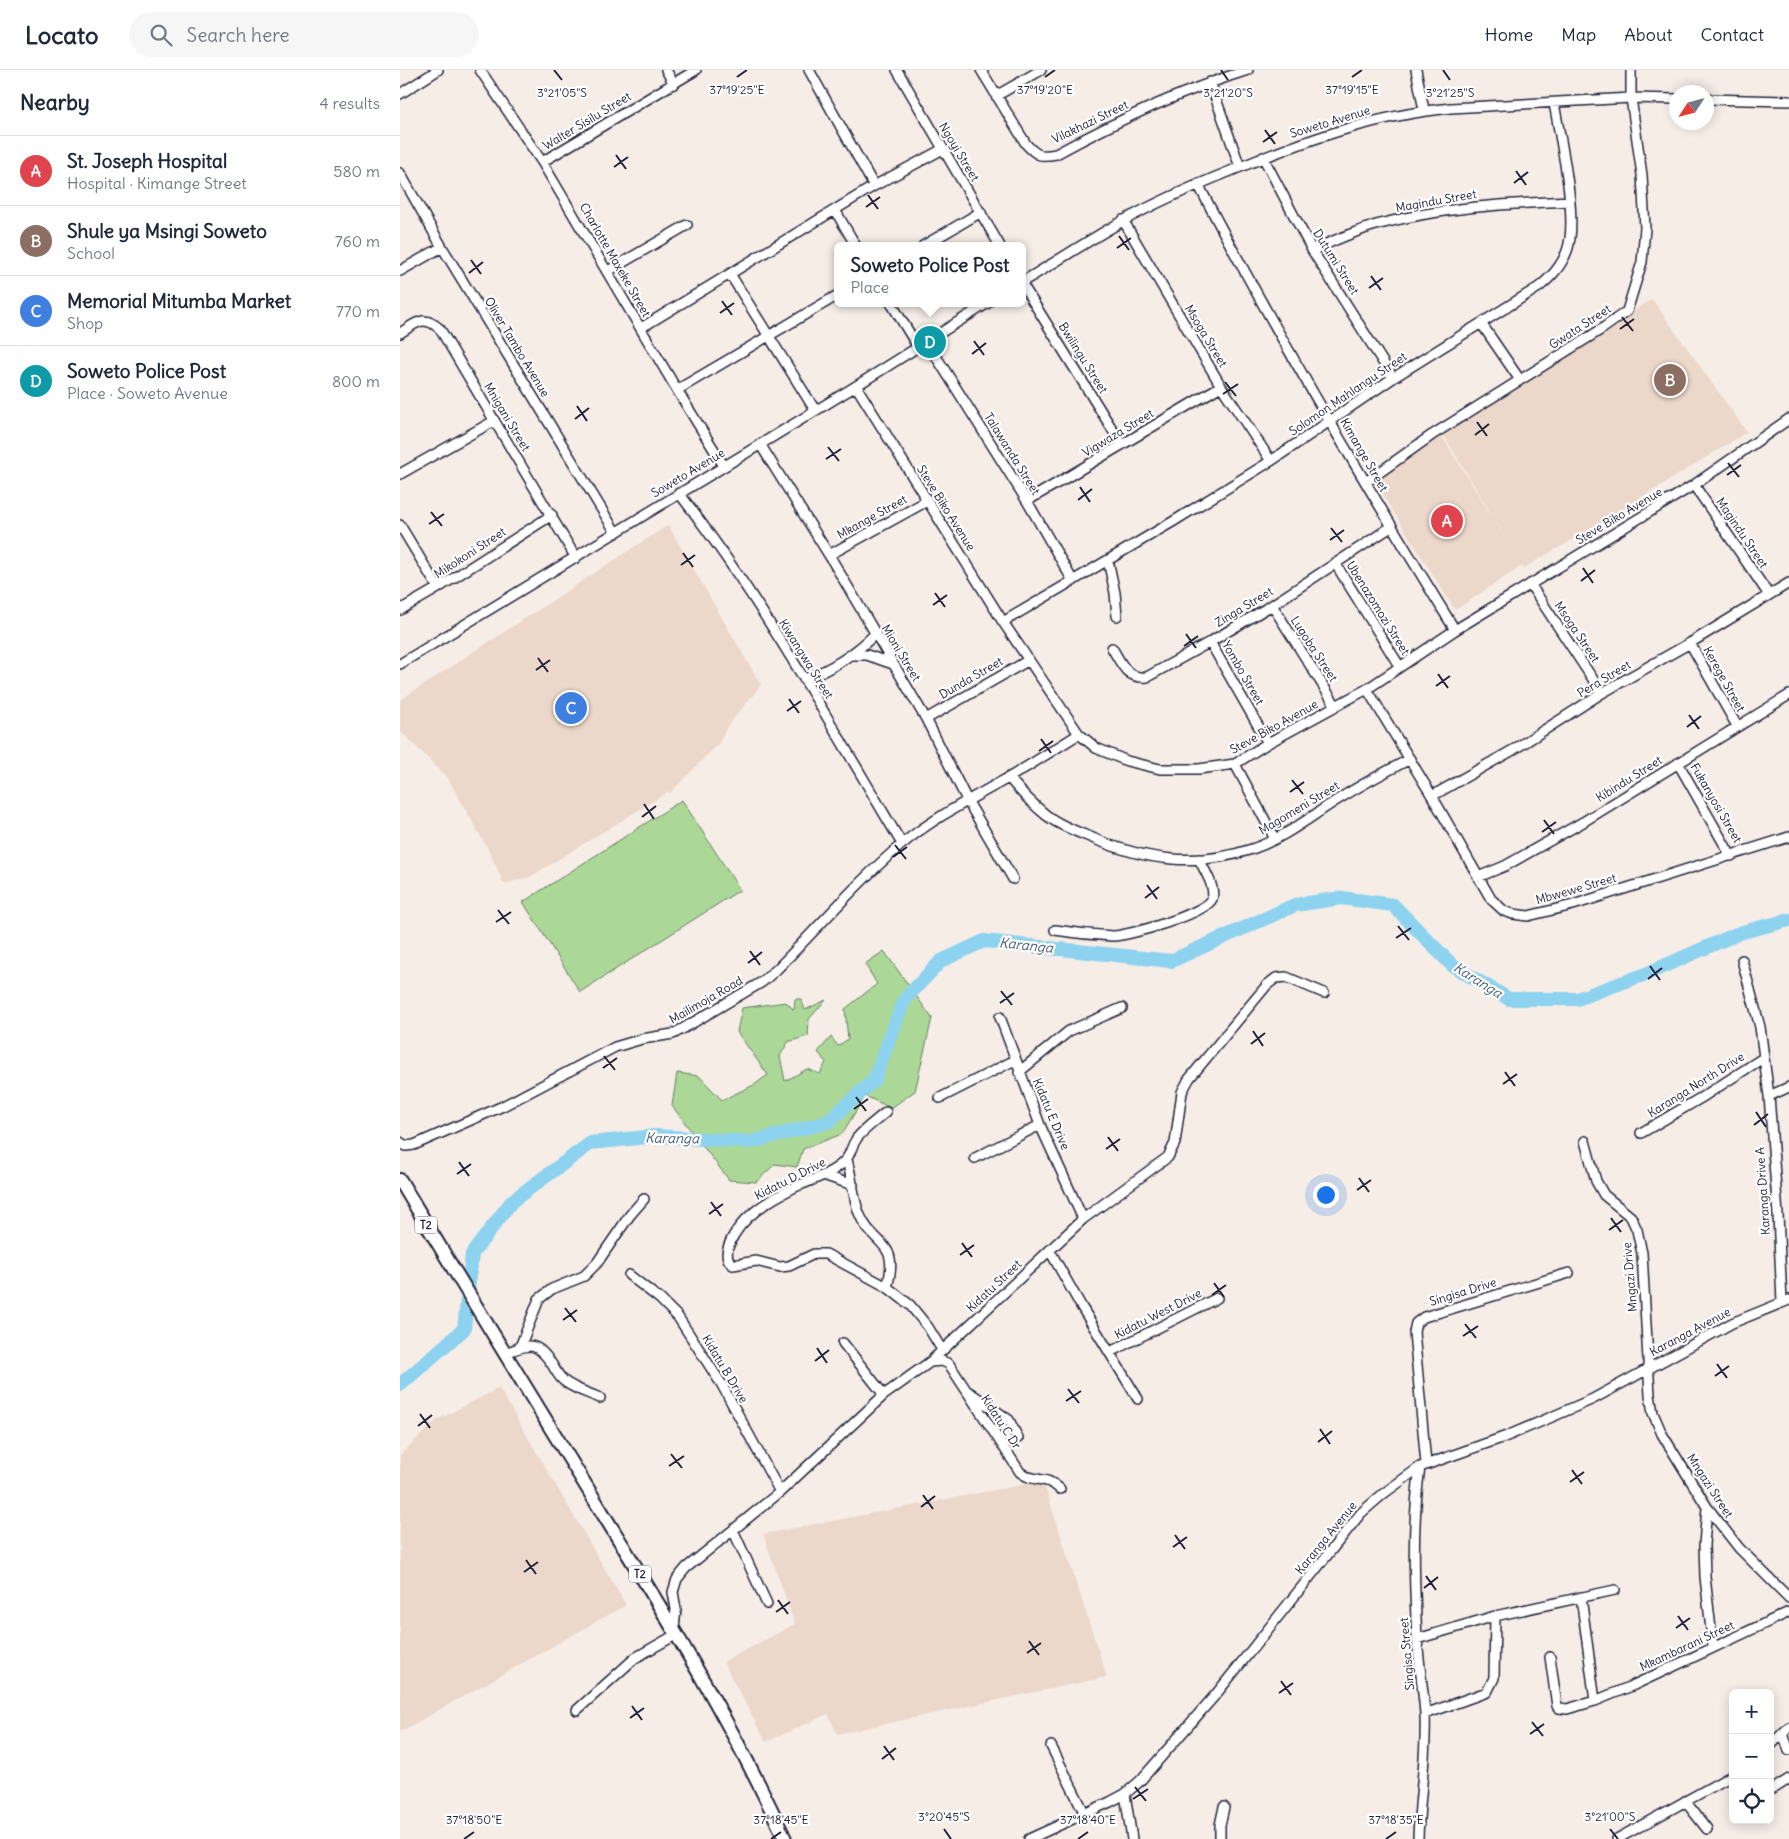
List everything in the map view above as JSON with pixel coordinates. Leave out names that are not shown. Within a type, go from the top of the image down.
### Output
[{"type":"highway","name":"T2","points":[[400,1180],[453,1270],[675,1631],[735,1740],[785,1839]]},
{"type":"street","points":[[400,94],[438,70]]},
{"type":"street","name":"Charlotte Maxeke Street","points":[[480,70],[542,162],[724,466]]},
{"type":"street","points":[[666,70],[674,84]]},
{"type":"street","name":"Walter Sisilu Street","points":[[542,162],[696,70]]},
{"type":"street","points":[[809,70],[874,186]]},
{"type":"street","name":"Ngoyi Street","points":[[897,70],[998,242]]},
{"type":"street","name":"Vilakhazi Street","points":[[981,70],[1026,144],[1035,153],[1044,156],[1056,154],[1155,104],[1210,82],[1248,70]]},
{"type":"street","points":[[996,96],[1041,70]]},
{"type":"street","points":[[1416,70],[1424,110]]},
{"type":"street","name":"Gwata Street","points":[[1366,482],[1412,448],[1627,311],[1642,262],[1646,228],[1642,175],[1631,98],[1632,70]]},
{"type":"street","points":[[1210,82],[1240,167]]},
{"type":"street","name":"Soweto Avenue","points":[[1026,281],[1124,220],[1198,184],[1263,157],[1348,128],[1424,110],[1631,98],[1669,99]]},
{"type":"street","points":[[1714,99],[1789,100]]},
{"type":"street","name":"Solomon Mahlangu Street","points":[[1003,622],[1271,461],[1393,378],[1539,287],[1555,273],[1568,250],[1571,224],[1570,201],[1554,103]]},
{"type":"street","points":[[641,328],[874,186],[943,149]]},
{"type":"street","name":"Dutumi Street","points":[[1263,157],[1312,250],[1393,378]]},
{"type":"street","name":"Oliver Tambo Avenue","points":[[400,173],[442,247],[616,533]]},
{"type":"street","name":"Kimange Street","points":[[1198,184],[1262,304],[1391,526],[1456,630]]},
{"type":"street","name":"Magindu Street","points":[[1312,250],[1378,224],[1410,216],[1479,205],[1570,201]]},
{"type":"street","points":[[835,210],[854,242]]},
{"type":"street","points":[[930,242],[981,212]]},
{"type":"street","name":"Msoga Street","points":[[1124,220],[1221,386],[1271,461]]},
{"type":"street","points":[[608,271],[687,225]]},
{"type":"street","points":[[400,271],[442,247]]},
{"type":"street","points":[[730,274],[815,410]]},
{"type":"street","name":"Bwilingu Street","points":[[1026,289],[1122,445]]},
{"type":"street","points":[[677,390],[834,297]]},
{"type":"street","points":[[893,307],[918,347]]},
{"type":"street","name":"Soweto Avenue","points":[[400,664],[576,558],[982,307]]},
{"type":"street","name":"Mnigani Street","points":[[400,333],[423,320],[431,321],[440,329],[576,558]]},
{"type":"street","points":[[1481,323],[1520,380]]},
{"type":"street","name":"Talawanda Street","points":[[927,342],[1027,501],[1073,581]]},
{"type":"street","name":"Steve Biko Avenue","points":[[856,386],[1003,622],[1079,734],[1096,748],[1127,761],[1160,769],[1200,769],[1235,764],[1268,743],[1367,689],[1456,630],[1694,485],[1789,419]]},
{"type":"street","name":"Vigwaza Street","points":[[1027,501],[1221,386]]},
{"type":"street","points":[[400,474],[494,421]]},
{"type":"street","name":"Mioni Street","points":[[760,444],[829,555],[926,719],[967,800],[1013,879]]},
{"type":"street","name":"Magindu Street","points":[[1694,485],[1769,594]]},
{"type":"street","name":"Kiwangwa Street","points":[[679,493],[731,563],[805,679],[902,844]]},
{"type":"street","name":"Mkange Street","points":[[829,555],[927,501]]},
{"type":"street","name":"Mikokoni Street","points":[[400,610],[552,515]]},
{"type":"street","points":[[400,525],[438,588]]},
{"type":"street","name":"Zinga Street","points":[[1112,648],[1132,676],[1147,677],[1272,605],[1391,526]]},
{"type":"street","points":[[1108,560],[1118,616]]},
{"type":"street","name":"Ubenazomozi Street","points":[[1335,563],[1400,667]]},
{"type":"street","name":"Pera Street","points":[[1432,796],[1514,750],[1602,693],[1690,643],[1789,582]]},
{"type":"street","name":"Msoga Street","points":[[1530,584],[1602,693]]},
{"type":"street","name":"Lugoba Street","points":[[1272,605],[1336,706]]},
{"type":"street","points":[[805,679],[852,655],[875,634]]},
{"type":"street","name":"Yombo Street","points":[[1210,642],[1268,743]]},
{"type":"street","name":"Kerege Street","points":[[1690,643],[1737,726]]},
{"type":"street","points":[[852,655],[867,655],[894,664]]},
{"type":"street","name":"Dunda Street","points":[[926,719],[1029,660]]},
{"type":"street","name":"Mbwewe Street","points":[[1367,689],[1492,899],[1504,910],[1513,914],[1528,916],[1573,905],[1789,837]]},
{"type":"street","name":"Kibindu Street","points":[[1478,877],[1505,866],[1574,826],[1789,695]]},
{"type":"street","name":"Mailimoja Road","points":[[400,1142],[406,1146],[414,1145],[504,1106],[615,1047],[642,1039],[673,1034],[762,982],[876,867],[902,844],[967,800],[1009,778],[1079,734]]},
{"type":"street","name":"Magomeni Street","points":[[1009,778],[1024,796],[1046,815],[1078,832],[1116,848],[1149,857],[1199,859],[1253,849],[1275,839],[1410,759]]},
{"type":"street","name":"Fukanyosi Street","points":[[1678,763],[1731,856]]},
{"type":"street","points":[[1235,764],[1275,839]]},
{"type":"street","points":[[1055,930],[1113,936],[1126,934],[1194,912],[1206,906],[1211,900],[1213,893],[1199,859]]},
{"type":"street","name":"Karanga Drive A","points":[[1742,960],[1760,1027],[1769,1096],[1786,1301]]},
{"type":"street","name":"Kidatu Street","points":[[675,1631],[676,1609],[673,1592],[677,1579],[686,1568],[780,1492],[884,1395],[930,1362],[1083,1219],[1168,1157],[1175,1143],[1182,1092],[1188,1078],[1267,986],[1276,978],[1286,978],[1324,992]]},
{"type":"street","points":[[1019,1072],[1070,1031],[1122,1008]]},
{"type":"street","name":"Kidatu E Drive","points":[[1000,1017],[1040,1125],[1083,1219]]},
{"type":"street","name":"Karanga North Drive","points":[[1641,1133],[1763,1058]]},
{"type":"street","points":[[940,1098],[1015,1060]]},
{"type":"street","points":[[1769,1096],[1789,1087]]},
{"type":"street","name":"Kidatu D Drive","points":[[886,1112],[857,1138],[847,1160],[826,1176],[798,1186],[757,1209],[740,1225],[731,1239],[726,1252],[727,1258],[734,1265],[756,1261],[780,1267],[789,1266],[814,1254],[826,1254],[887,1287],[910,1305],[942,1350]]},
{"type":"street","points":[[975,1158],[1040,1125]]},
{"type":"street","name":"Mngazi Drive","points":[[1585,1141],[1596,1181],[1604,1195],[1631,1217],[1637,1230],[1642,1254],[1650,1368]]},
{"type":"street","points":[[847,1160],[860,1214],[865,1223],[884,1245],[891,1259],[892,1270],[887,1287]]},
{"type":"street","points":[[826,1176],[853,1184]]},
{"type":"street","points":[[520,1347],[539,1299],[552,1289],[584,1276],[597,1263],[630,1215],[644,1199]]},
{"type":"street","points":[[1050,1251],[1138,1399]]},
{"type":"street","name":"Singisa Drive","points":[[1423,1466],[1414,1332],[1416,1323],[1424,1317],[1569,1273]]},
{"type":"street","name":"Kidatu B Drive","points":[[629,1275],[660,1299],[678,1318],[722,1385],[780,1492]]},
{"type":"street","name":"Kidatu West Drive","points":[[1110,1352],[1217,1298]]},
{"type":"street","name":"Karanga Avenue","points":[[1029,1839],[1125,1794],[1140,1781],[1217,1693],[1361,1513],[1383,1494],[1423,1466],[1507,1436],[1593,1399],[1732,1323],[1786,1301]]},
{"type":"street","points":[[843,1343],[884,1395]]},
{"type":"street","points":[[505,1353],[520,1347],[533,1345],[545,1354],[565,1382],[600,1398]]},
{"type":"street","name":"Kidatu C Dr","points":[[930,1362],[942,1361],[948,1364],[1020,1472],[1027,1477],[1048,1480],[1060,1489]]},
{"type":"street","name":"Mngazi Street","points":[[1650,1368],[1650,1395],[1653,1413],[1662,1434],[1708,1507],[1739,1548],[1789,1598]]},
{"type":"street","points":[[966,1391],[1009,1420],[1018,1438]]},
{"type":"street","name":"Singisa Street","points":[[1418,1839],[1419,1808],[1424,1770],[1425,1714],[1418,1639],[1415,1529],[1416,1494],[1423,1466]]},
{"type":"street","points":[[1708,1507],[1704,1545],[1705,1577],[1713,1647]]},
{"type":"street","points":[[733,1530],[767,1604]]},
{"type":"street","points":[[1418,1639],[1495,1616],[1615,1590]]},
{"type":"street","points":[[1581,1597],[1595,1701]]},
{"type":"street","name":"Mkambarani Street","points":[[1550,1657],[1556,1700],[1559,1708],[1574,1708],[1634,1685],[1789,1612]]},
{"type":"street","points":[[1425,1714],[1487,1692],[1494,1678],[1495,1616]]},
{"type":"street","points":[[578,1710],[635,1658],[675,1631]]},
{"type":"street","points":[[1774,1742],[1786,1731]]},
{"type":"street","points":[[1786,1731],[1789,1750]]},
{"type":"street","points":[[1051,1746],[1085,1814]]},
{"type":"street","points":[[1617,1839],[1729,1777]]},
{"type":"street","points":[[1774,1788],[1789,1779]]},
{"type":"street","points":[[1125,1794],[1132,1839]]},
{"type":"street","points":[[1685,1801],[1707,1829]]},
{"type":"street","points":[[1220,1839],[1220,1825],[1224,1807]]},
{"type":"shaded area","points":[[1652,299],[1747,432],[1591,529],[1524,568],[1522,566],[1455,610],[1371,476],[1388,460],[1438,430],[1511,547],[1443,434]]},
{"type":"shaded area","points":[[668,525],[761,685],[727,727],[719,743],[670,793],[668,792],[530,877],[504,884],[489,851],[447,777],[400,731],[400,700]]},
{"type":"shaded area","points":[[499,1388],[626,1605],[400,1732],[400,1455],[437,1420]]},
{"type":"shaded area","points":[[1043,1481],[1107,1677],[837,1734],[828,1714],[766,1742],[723,1662],[795,1624],[763,1534]]},
{"type":"green space","points":[[682,800],[740,890],[580,992],[523,902]]},
{"type":"green space","points":[[884,951],[932,1018],[915,1091],[891,1108],[865,1096],[842,1134],[803,1149],[797,1167],[775,1164],[756,1182],[729,1180],[672,1106],[677,1073],[699,1076],[722,1100],[754,1085],[768,1075],[737,1032],[742,1008],[786,1002],[794,1010],[795,999],[801,999],[805,1010],[826,1000],[809,1019],[808,1036],[788,1042],[780,1056],[785,1081],[807,1069],[820,1074],[826,1062],[818,1052],[831,1037],[838,1046],[848,1039],[845,1009],[877,984],[865,964]]},
{"type":"waterway","name":"Karanga","points":[[400,1385],[464,1329],[472,1254],[512,1201],[591,1143],[656,1136],[751,1142],[828,1122],[874,1080],[904,1000],[941,961],[984,941],[1171,961],[1295,905],[1342,898],[1393,905],[1453,966],[1509,999],[1577,999],[1646,974],[1739,933],[1789,920]]},
{"type":"place","name":"Soweto Police Post","points":[[930,342]]},
{"type":"place","name":"Shule ya Msingi Soweto","points":[[1670,380]]},
{"type":"place","name":"St. Joseph Hospital","points":[[1447,521]]},
{"type":"place","name":"Memorial Mitumba Market","points":[[571,708]]}]
